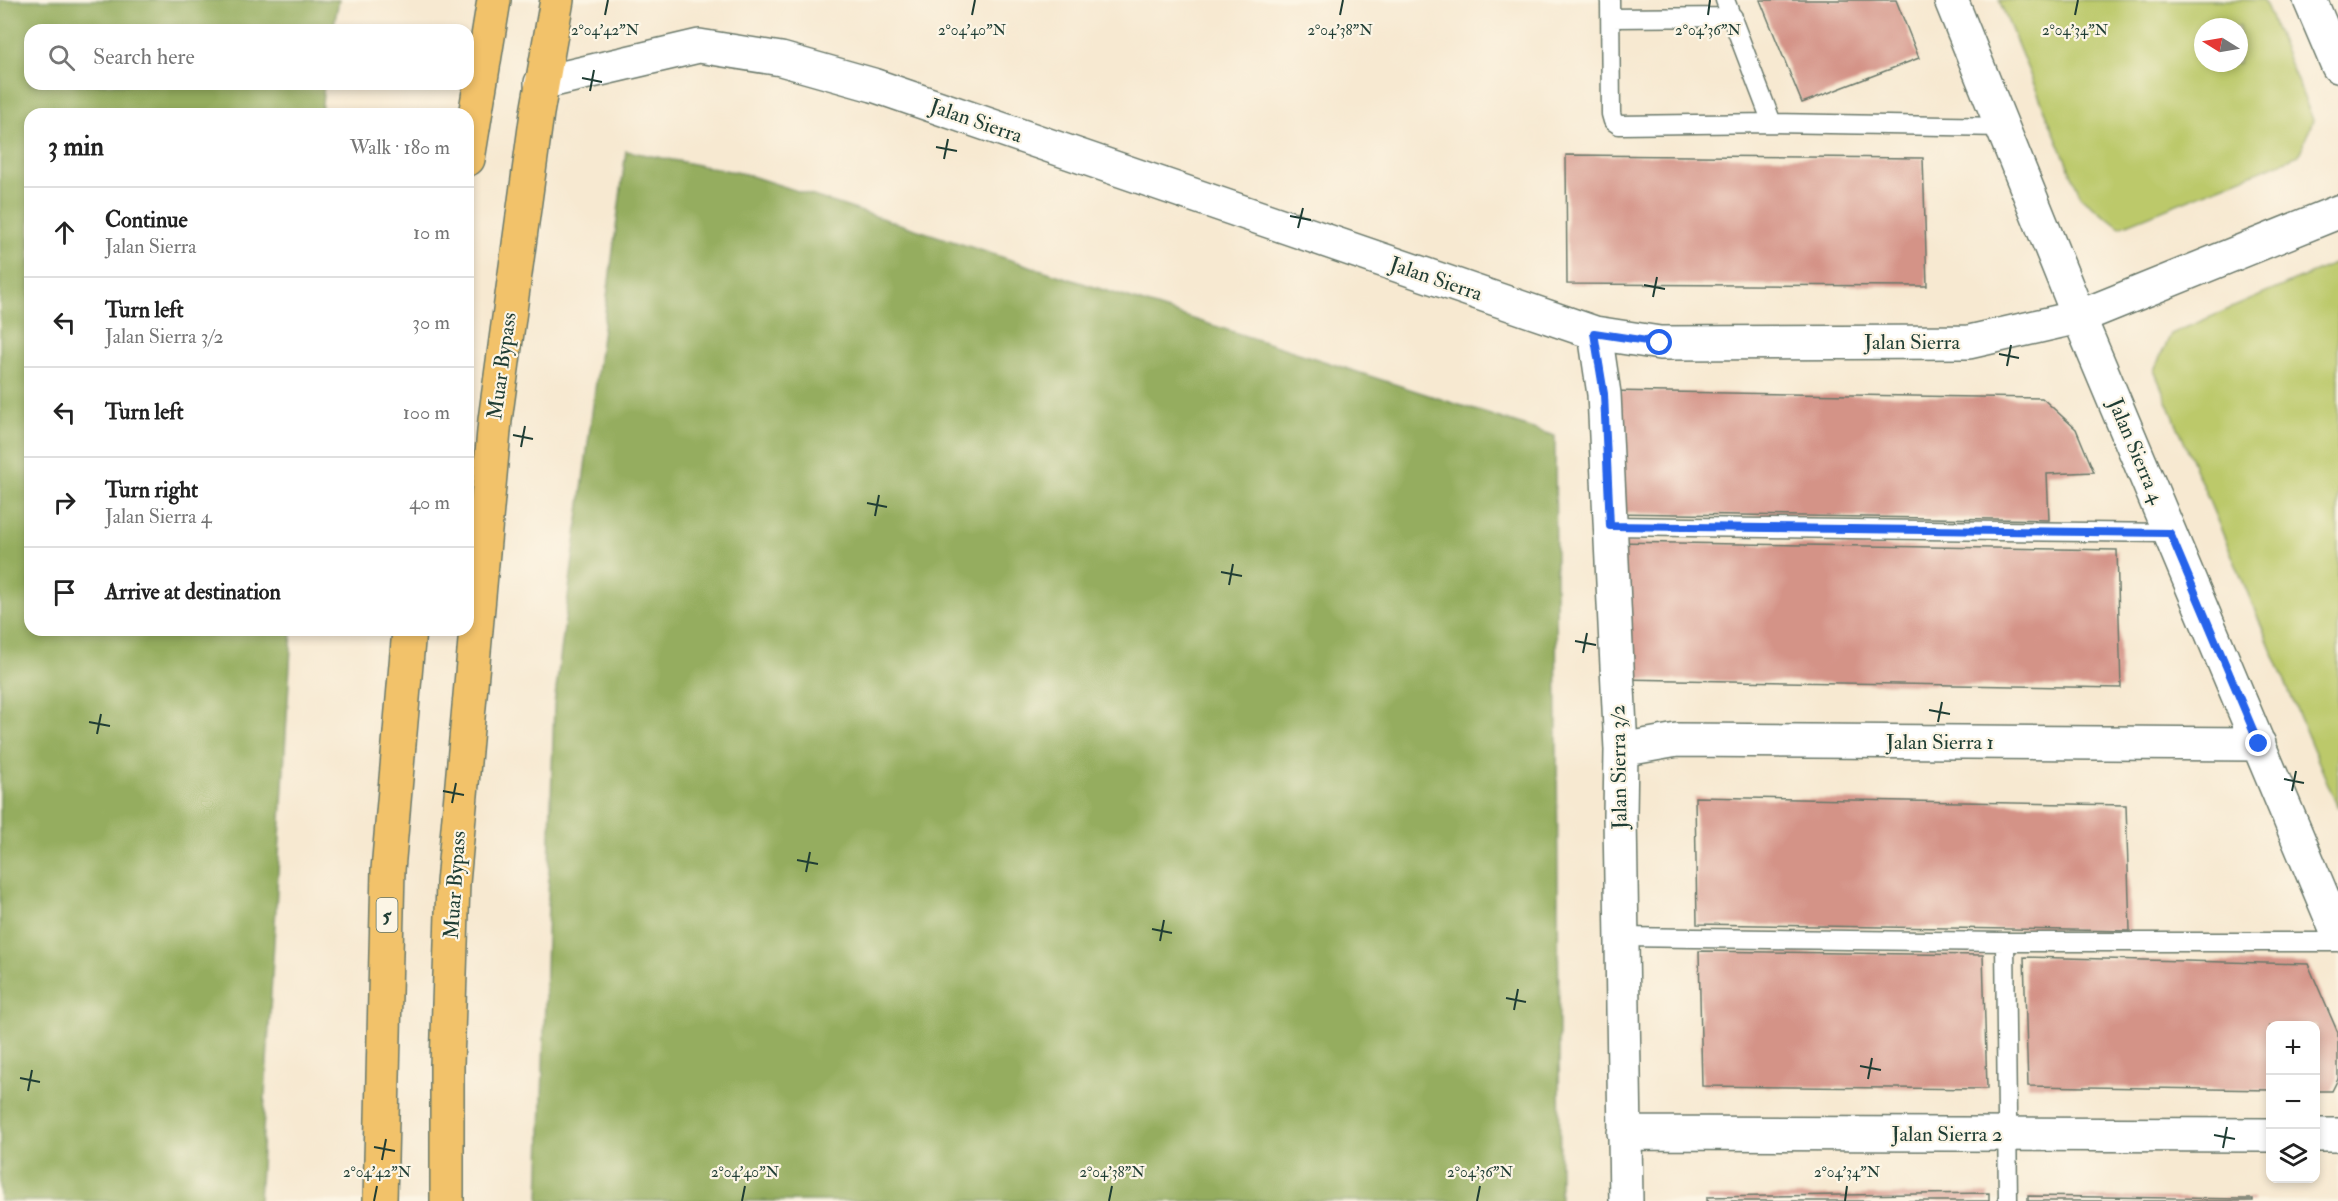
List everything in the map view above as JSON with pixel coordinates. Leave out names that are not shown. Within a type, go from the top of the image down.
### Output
[{"type":"highway","points":[[474,122],[494,0]]},
{"type":"highway","name":"Muar Bypass","points":[[447,1201],[447,1065],[453,884],[495,420],[542,83],[557,0]]},
{"type":"highway","name":"5","points":[[380,1201],[388,870],[408,636]]},
{"type":"street","name":"Jalan Sierra 4","points":[[1951,0],[2079,317],[2338,934]]},
{"type":"street","points":[[2310,0],[2338,66]]},
{"type":"street","name":"Jalan Sierra","points":[[542,83],[699,46],[781,58],[873,85],[1594,333],[1660,343],[1969,342],[2079,317],[2338,212]]},
{"type":"street","name":"Jalan Sierra 3/2","points":[[1594,333],[1604,394],[1621,750],[1621,937],[1626,1201]]},
{"type":"street","name":"Jalan Sierra 1","points":[[1621,750],[1677,740],[2259,744]]},
{"type":"street","name":"Jalan Sierra 2","points":[[1624,1133],[2266,1135]]},
{"type":"street","points":[[2320,1135],[2338,1135]]},
{"type":"lane","points":[[1725,0],[1772,123]]},
{"type":"lane","points":[[1733,17],[1611,9],[1613,121],[1619,125],[1772,123],[2002,127]]},
{"type":"lane","points":[[1610,526],[2170,533]]},
{"type":"lane","points":[[1621,937],[2005,942],[2338,942]]},
{"type":"lane","points":[[2005,942],[2007,1201]]},
{"type":"green space","points":[[0,0],[339,0],[334,24],[24,24],[24,90],[323,90],[322,108],[24,108],[24,636],[292,636],[259,1201],[0,1201]]},
{"type":"green space","points":[[1999,0],[2264,0],[2313,120],[2299,155],[2120,227],[2081,197]]},
{"type":"green space","points":[[626,151],[745,174],[1555,436],[1560,1201],[539,1201],[554,705]]},
{"type":"green space","points":[[2338,262],[2338,808],[2154,370],[2171,334]]},
{"type":"building","points":[[1760,0],[1896,0],[1919,58],[1802,103]]},
{"type":"building","points":[[1566,155],[1923,158],[1927,286],[1567,284]]},
{"type":"building","points":[[1608,391],[2042,398],[2076,429],[2094,472],[2047,474],[2049,520],[1613,513]]},
{"type":"building","points":[[1614,542],[2117,550],[2121,688],[1621,679]]},
{"type":"building","points":[[1695,797],[2126,805],[2130,931],[1697,924]]},
{"type":"building","points":[[1699,951],[1983,955],[1987,1089],[1702,1086]]},
{"type":"building","points":[[2024,957],[2308,964],[2338,1033],[2338,1079],[2332,1091],[2320,1091],[2320,1021],[2266,1021],[2266,1090],[2028,1086]]},
{"type":"building","points":[[1989,1193],[1989,1201],[1707,1201],[1707,1197]]},
{"type":"building","points":[[2028,1196],[2253,1199],[2253,1201],[2028,1201]]},
{"type":"route","points":[[1660,343],[1594,333],[1604,394],[1610,526],[2170,533],[2259,744]]}]
